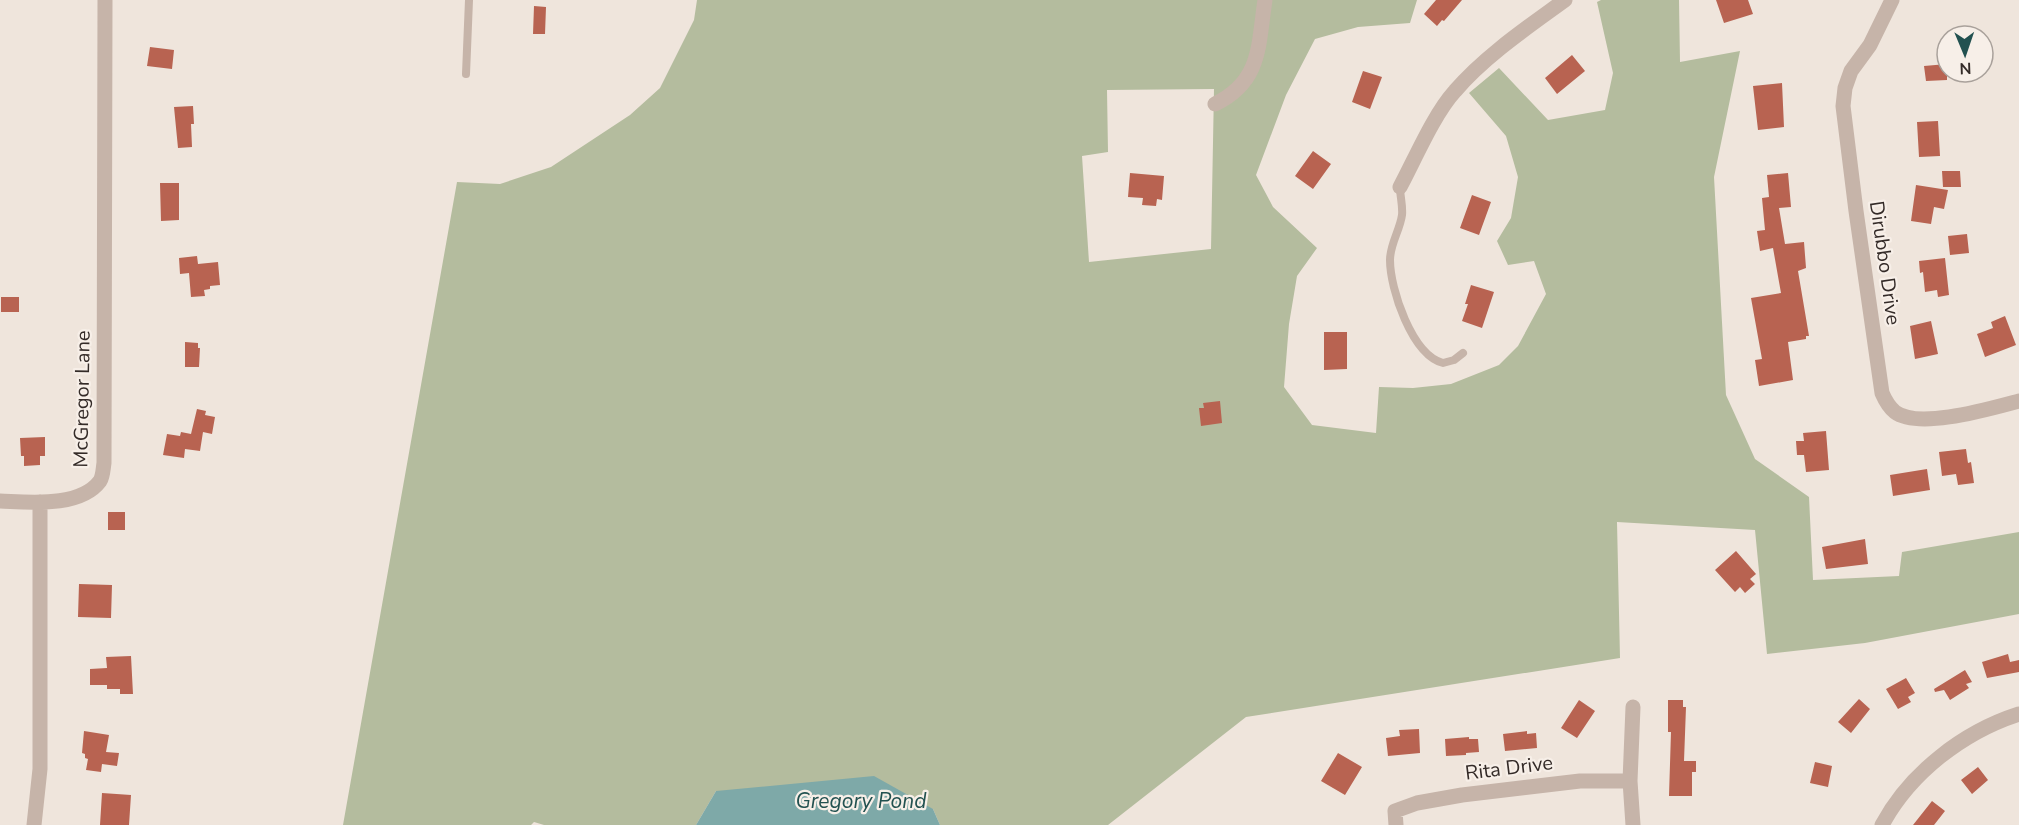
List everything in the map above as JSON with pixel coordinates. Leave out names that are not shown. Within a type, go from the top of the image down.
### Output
[{"type":"street","name":"McGregor Lane","points":[[40,502],[76,498],[91,490],[102,479],[105,0]]},
{"type":"street","points":[[1215,104],[1240,87],[1251,73],[1257,57],[1265,0]]},
{"type":"street","points":[[1400,187],[1454,91],[1503,46],[1565,0]]},
{"type":"street","name":"Dirubbo Drive","points":[[1892,0],[1870,45],[1851,71],[1845,88],[1843,106],[1882,393],[1888,405],[1896,413],[1909,418],[1956,417],[2019,401]]},
{"type":"street","points":[[0,501],[40,502],[40,769],[34,825]]},
{"type":"street","points":[[1633,708],[1630,781],[1633,825]]},
{"type":"street","points":[[1882,825],[1893,805],[1916,779],[1948,751],[1983,729],[2019,714]]},
{"type":"street","name":"Rita Drive","points":[[1395,818],[1417,803],[1462,795],[1580,781],[1630,781]]},
{"type":"lane","points":[[466,74],[469,0]]},
{"type":"lane","points":[[1400,187],[1401,215],[1390,259],[1401,309],[1420,346],[1431,356],[1443,363],[1454,360],[1463,353]]},
{"type":"green space","points":[[697,0],[1417,0],[1410,23],[1358,27],[1315,39],[1286,95],[1256,175],[1273,207],[1317,248],[1297,276],[1289,324],[1284,387],[1312,425],[1376,433],[1379,387],[1413,388],[1451,384],[1499,365],[1518,346],[1546,294],[1534,261],[1508,265],[1497,241],[1511,218],[1518,177],[1506,136],[1469,93],[1499,68],[1548,120],[1605,110],[1613,73],[1597,2],[1601,0],[1679,0],[1680,62],[1740,51],[1714,177],[1726,395],[1755,459],[1809,497],[1813,580],[1899,576],[1902,552],[2019,532],[2019,614],[1865,643],[1767,654],[1755,530],[1617,522],[1620,658],[1246,717],[1108,825],[940,825],[933,809],[716,791],[696,825],[544,825],[534,822],[531,825],[343,825],[457,182],[500,184],[551,167],[630,115],[660,88],[694,20]],"holes":[[[1214,89],[1211,249],[1089,262],[1082,156],[1108,152],[1107,90]]]},
{"type":"water","name":"Gregory Pond","points":[[874,776],[933,809],[940,825],[696,825],[716,791]]},
{"type":"building","points":[[1436,0],[1462,0],[1437,26],[1424,14]]},
{"type":"building","points":[[1716,0],[1748,0],[1753,14],[1724,23]]},
{"type":"building","points":[[534,6],[546,7],[545,34],[533,34]]},
{"type":"building","points":[[150,47],[174,50],[172,69],[147,66]]},
{"type":"building","points":[[1572,55],[1585,71],[1557,94],[1545,78]]},
{"type":"building","points":[[1935,65],[1935,81],[1926,81],[1924,66]]},
{"type":"building","points":[[1363,71],[1382,77],[1370,109],[1352,102]]},
{"type":"building","points":[[1782,83],[1784,127],[1758,130],[1753,86]]},
{"type":"building","points":[[193,106],[192,147],[178,148],[174,107]]},
{"type":"building","points":[[1938,121],[1940,156],[1919,157],[1917,122]]},
{"type":"building","points":[[1313,151],[1331,164],[1313,189],[1295,176]]},
{"type":"building","points":[[1942,171],[1960,171],[1961,187],[1943,187]]},
{"type":"building","points":[[1130,173],[1164,176],[1162,200],[1157,199],[1156,206],[1142,205],[1143,198],[1128,197]]},
{"type":"building","points":[[1788,173],[1791,207],[1779,208],[1785,244],[1804,242],[1806,268],[1798,271],[1809,336],[1806,336],[1806,339],[1788,342],[1793,380],[1759,386],[1755,360],[1762,359],[1751,298],[1781,293],[1773,248],[1760,251],[1757,231],[1765,230],[1762,198],[1769,197],[1767,175]]},
{"type":"building","points":[[160,183],[179,183],[179,220],[161,221]]},
{"type":"building","points":[[1916,185],[1948,190],[1944,209],[1934,207],[1931,224],[1911,221]]},
{"type":"building","points":[[1472,195],[1491,202],[1479,235],[1460,228]]},
{"type":"building","points":[[1967,234],[1969,253],[1950,255],[1948,236]]},
{"type":"building","points":[[197,256],[198,264],[218,262],[220,285],[210,286],[210,289],[204,290],[205,296],[191,297],[189,273],[180,274],[179,258]]},
{"type":"building","points":[[1945,258],[1949,295],[1938,297],[1937,290],[1925,292],[1923,272],[1920,273],[1919,261]]},
{"type":"building","points":[[1471,285],[1494,292],[1482,328],[1462,321]]},
{"type":"building","points":[[1,297],[19,297],[19,312],[1,312]]},
{"type":"building","points":[[2005,316],[2016,345],[1985,357],[1977,334],[1993,328],[1991,322]]},
{"type":"building","points":[[1931,321],[1938,354],[1915,359],[1910,326]]},
{"type":"building","points":[[1324,332],[1347,332],[1347,369],[1324,370]]},
{"type":"building","points":[[185,342],[198,343],[199,367],[185,367]]},
{"type":"building","points":[[1220,401],[1222,423],[1201,426],[1199,408],[1204,408],[1203,403]]},
{"type":"building","points":[[197,409],[206,411],[205,415],[215,417],[212,434],[203,432],[200,451],[185,449],[184,458],[163,455],[167,434],[180,436],[181,432],[191,434]]},
{"type":"building","points":[[1826,431],[1829,470],[1806,472],[1804,455],[1797,455],[1796,441],[1804,441],[1803,433]]},
{"type":"building","points":[[45,437],[45,456],[40,456],[40,465],[24,466],[20,438]]},
{"type":"building","points":[[1966,449],[1968,463],[1971,462],[1974,483],[1958,485],[1956,474],[1942,476],[1939,452]]},
{"type":"building","points":[[1927,469],[1930,490],[1893,496],[1890,475]]},
{"type":"building","points":[[108,512],[125,512],[125,530],[108,530]]},
{"type":"building","points":[[1865,539],[1868,564],[1826,569],[1822,547]]},
{"type":"building","points":[[1736,551],[1756,574],[1750,579],[1755,584],[1745,593],[1740,587],[1735,592],[1715,570]]},
{"type":"building","points":[[79,584],[112,585],[111,618],[78,617]]},
{"type":"building","points":[[2008,654],[2010,662],[2019,660],[2019,672],[1987,678],[1982,662]]},
{"type":"building","points":[[131,656],[133,694],[120,694],[120,689],[107,689],[107,685],[90,685],[90,669],[107,668],[106,657]]},
{"type":"building","points":[[1965,670],[1972,682],[1966,684],[1969,688],[1950,700],[1944,690],[1935,692],[1934,689]]},
{"type":"building","points":[[1906,678],[1915,693],[1908,697],[1911,702],[1898,709],[1886,689]]},
{"type":"building","points":[[1859,699],[1870,709],[1851,733],[1838,722]]},
{"type":"building","points":[[1579,700],[1595,711],[1577,738],[1561,728]]},
{"type":"building","points":[[1668,700],[1683,700],[1683,707],[1686,707],[1684,761],[1696,761],[1696,772],[1692,772],[1692,796],[1669,796],[1671,732],[1668,732]]},
{"type":"building","points":[[1419,729],[1420,753],[1388,756],[1386,738],[1400,736],[1399,730]]},
{"type":"building","points":[[84,731],[109,735],[106,752],[119,753],[117,766],[102,764],[101,772],[86,770],[88,759],[82,753]]},
{"type":"building","points":[[1527,731],[1527,734],[1536,733],[1537,748],[1505,751],[1503,734]]},
{"type":"building","points":[[1469,737],[1469,739],[1478,739],[1479,752],[1446,756],[1445,739]]},
{"type":"building","points":[[1338,753],[1362,767],[1345,795],[1321,781]]},
{"type":"building","points":[[1815,762],[1832,766],[1828,787],[1810,783]]},
{"type":"building","points":[[1978,767],[1988,780],[1972,794],[1961,780]]},
{"type":"building","points":[[102,793],[131,795],[129,825],[100,825]]},
{"type":"building","points":[[1932,801],[1945,811],[1934,825],[1913,825]]}]
